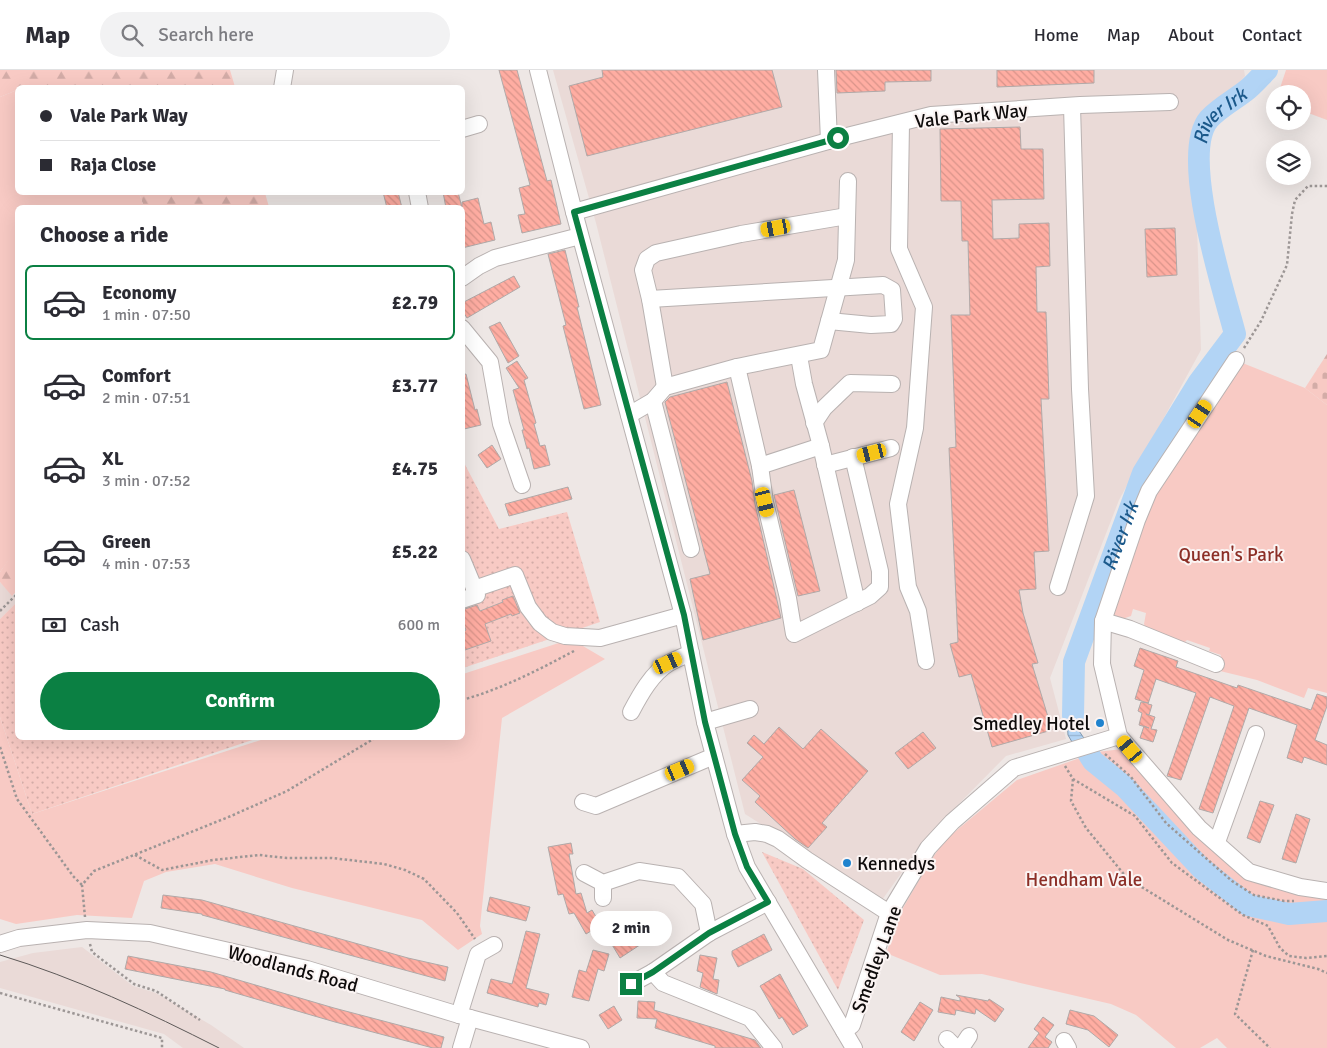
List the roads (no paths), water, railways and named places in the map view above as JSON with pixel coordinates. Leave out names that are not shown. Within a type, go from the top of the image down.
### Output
[{"type":"street","points":[[282,85],[285,70]]},
{"type":"street","points":[[539,70],[580,236],[684,615],[705,722],[735,834],[747,867],[854,1048]]},
{"type":"street","points":[[826,70],[829,141]]},
{"type":"street","name":"Vale Park Way","points":[[574,212],[829,141],[931,115],[1170,102]]},
{"type":"street","points":[[1058,587],[1086,496],[1080,379],[1072,106]]},
{"type":"street","points":[[901,123],[899,249],[924,307],[915,428],[898,504],[908,587],[918,611],[926,661]]},
{"type":"street","points":[[465,128],[478,124]]},
{"type":"street","points":[[629,415],[652,401],[665,387],[737,367],[799,356],[821,350],[846,260],[848,181]]},
{"type":"street","points":[[665,387],[650,299],[643,270],[647,259],[656,253],[741,234],[847,216]]},
{"type":"street","points":[[465,276],[495,258],[580,236]]},
{"type":"street","points":[[650,299],[883,285],[888,286],[892,290],[894,319],[891,324],[877,325],[830,321]]},
{"type":"street","points":[[465,332],[490,362],[501,424],[522,485]]},
{"type":"street","points":[[799,356],[804,384],[821,446],[857,603]]},
{"type":"street","points":[[1236,360],[1149,491],[1137,520],[1103,621],[1102,664],[1119,736],[1199,828],[1249,872],[1300,887],[1327,892]]},
{"type":"street","points":[[737,367],[760,466],[765,502],[788,598],[794,634],[870,596],[880,587],[880,571],[853,457]]},
{"type":"street","points":[[814,423],[829,403],[850,383],[892,384]]},
{"type":"street","points":[[652,401],[691,549]]},
{"type":"street","points":[[638,448],[663,441]]},
{"type":"street","points":[[760,466],[821,446]]},
{"type":"street","points":[[825,465],[891,448]]},
{"type":"street","points":[[465,578],[468,595],[515,574],[528,607],[540,623],[552,632],[565,636],[600,638],[684,615]]},
{"type":"street","points":[[1103,621],[1130,629],[1216,664]]},
{"type":"street","points":[[631,712],[649,682],[668,663],[691,653]]},
{"type":"street","points":[[705,722],[750,709]]},
{"type":"street","points":[[1217,842],[1256,734]]},
{"type":"street","name":"Smedley Lane","points":[[844,1031],[852,1025],[889,913],[928,848],[952,822],[1014,768],[1119,736]]},
{"type":"street","points":[[583,802],[596,806],[714,756]]},
{"type":"street","points":[[735,834],[756,832],[778,839],[889,913]]},
{"type":"street","points":[[584,873],[603,890],[639,872],[678,877],[703,904],[709,933]]},
{"type":"street","points":[[631,984],[653,972],[709,933],[768,902]]},
{"type":"street","name":"Woodlands Road","points":[[0,944],[19,938],[87,930],[150,933],[307,969],[464,1017],[581,1048]]},
{"type":"street","points":[[461,1048],[464,1017],[478,954],[494,945]]},
{"type":"street","points":[[653,972],[663,983],[750,1018],[774,1048]]},
{"type":"water","points":[[1065,685],[1076,686],[1079,731],[1099,760],[1115,769],[1105,777],[1084,763],[1068,735]]},
{"type":"waterway","name":"River Irk","points":[[1073,716],[1074,662],[1143,473],[1199,382],[1235,334],[1214,256],[1201,191],[1199,161],[1201,137],[1209,119],[1248,89],[1267,70]]},
{"type":"waterway","name":"River Irk","points":[[1088,753],[1093,761],[1125,787],[1201,868],[1248,905],[1289,914],[1327,911]]},
{"type":"tram line","points":[[0,955],[84,985],[219,1048]]},
{"type":"place","name":"Smedley Hotel","points":[[1100,723]]},
{"type":"place","name":"Kennedys","points":[[847,863]]},
{"type":"park label","name":"Queen's Park","points":[[1231,554]]},
{"type":"park label","name":"Hendham Vale","points":[[1084,879]]}]
